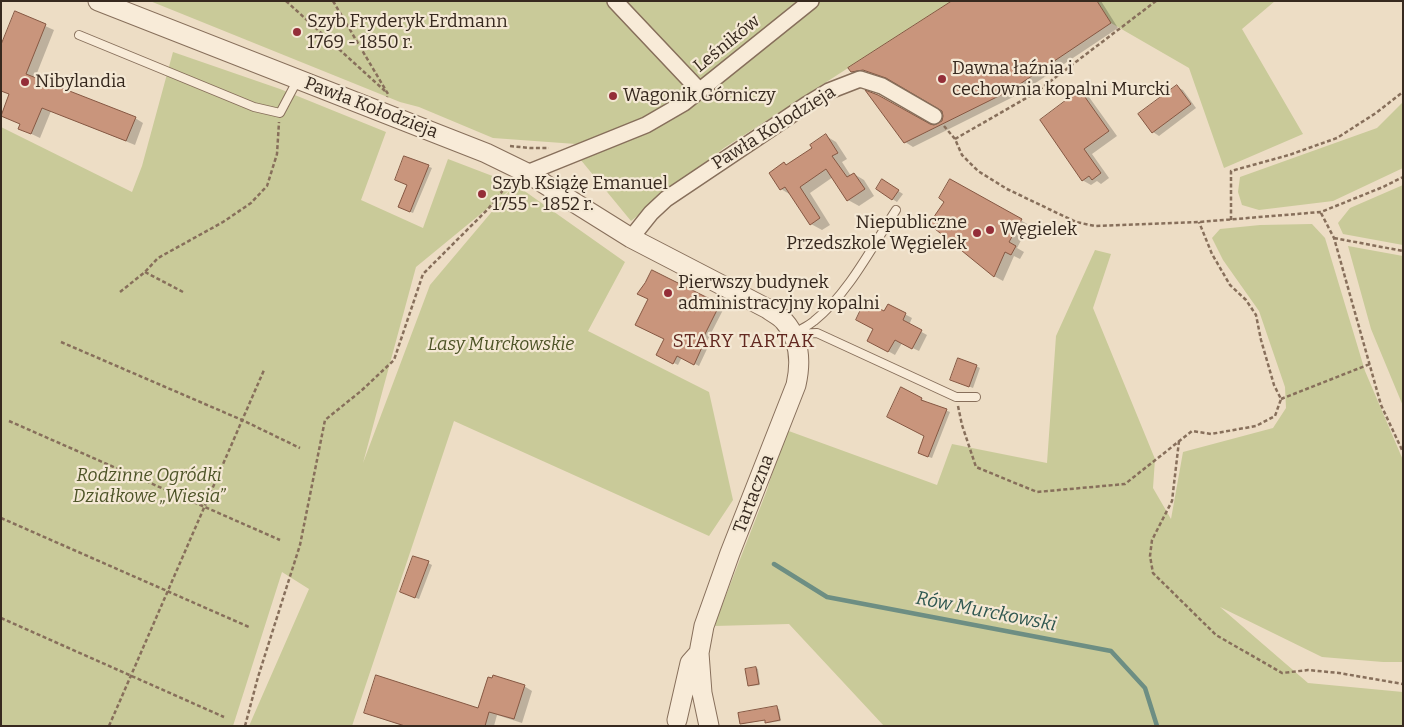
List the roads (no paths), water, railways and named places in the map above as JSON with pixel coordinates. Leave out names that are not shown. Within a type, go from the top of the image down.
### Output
[{"type":"street","name":"Pawła Kołodzieja","points":[[98,1],[486,153],[521,170],[631,238],[768,309],[784,320],[793,334]]},
{"type":"street","points":[[615,1],[700,91]]},
{"type":"street","name":"Leśników","points":[[521,170],[646,125],[684,103],[811,1]]},
{"type":"street","name":"Pawła Kołodzieja","points":[[631,238],[651,213],[666,199],[829,91],[860,79],[882,86],[934,116]]},
{"type":"street","name":"Tartaczna","points":[[699,653],[690,664],[675,723],[707,719],[699,653],[704,626],[730,553],[796,385],[800,361],[793,334]]},
{"type":"lane","points":[[79,35],[254,107],[280,113],[298,79]]},
{"type":"lane","points":[[793,334],[813,322],[831,305],[859,268],[896,210]]},
{"type":"lane","points":[[793,334],[817,333],[956,397],[976,397]]},
{"type":"waterway","name":"Rów Murckowski","points":[[774,564],[827,597],[1111,651],[1145,688],[1157,726]]},
{"type":"place","name":"Szyb Fryderyk Erdmann 1769 - 1850 r.","points":[[297,32]]},
{"type":"place","name":"Dawna łaźnia i cechownia kopalni Murcki","points":[[942,79]]},
{"type":"place","name":"Nibylandia","points":[[25,82]]},
{"type":"place","name":"Wagonik Górniczy","points":[[613,96]]},
{"type":"place","name":"Szyb Książę Emanuel 1755 - 1852 r.","points":[[482,194]]},
{"type":"place","name":"Węgielek","points":[[990,230]]},
{"type":"place","name":"Niepubliczne Przedszkole Węgielek","points":[[977,233]]},
{"type":"place","name":"Pierwszy budynek administracyjny kopalni","points":[[668,293]]},
{"type":"district","name":"STARY TARTAK","points":[[744,342]]},
{"type":"park label","name":"Lasy Murckowskie","points":[[501,345]]},
{"type":"park label","name":"Rodzinne Ogródki Działkowe „Wiesia”","points":[[149,486]]}]
